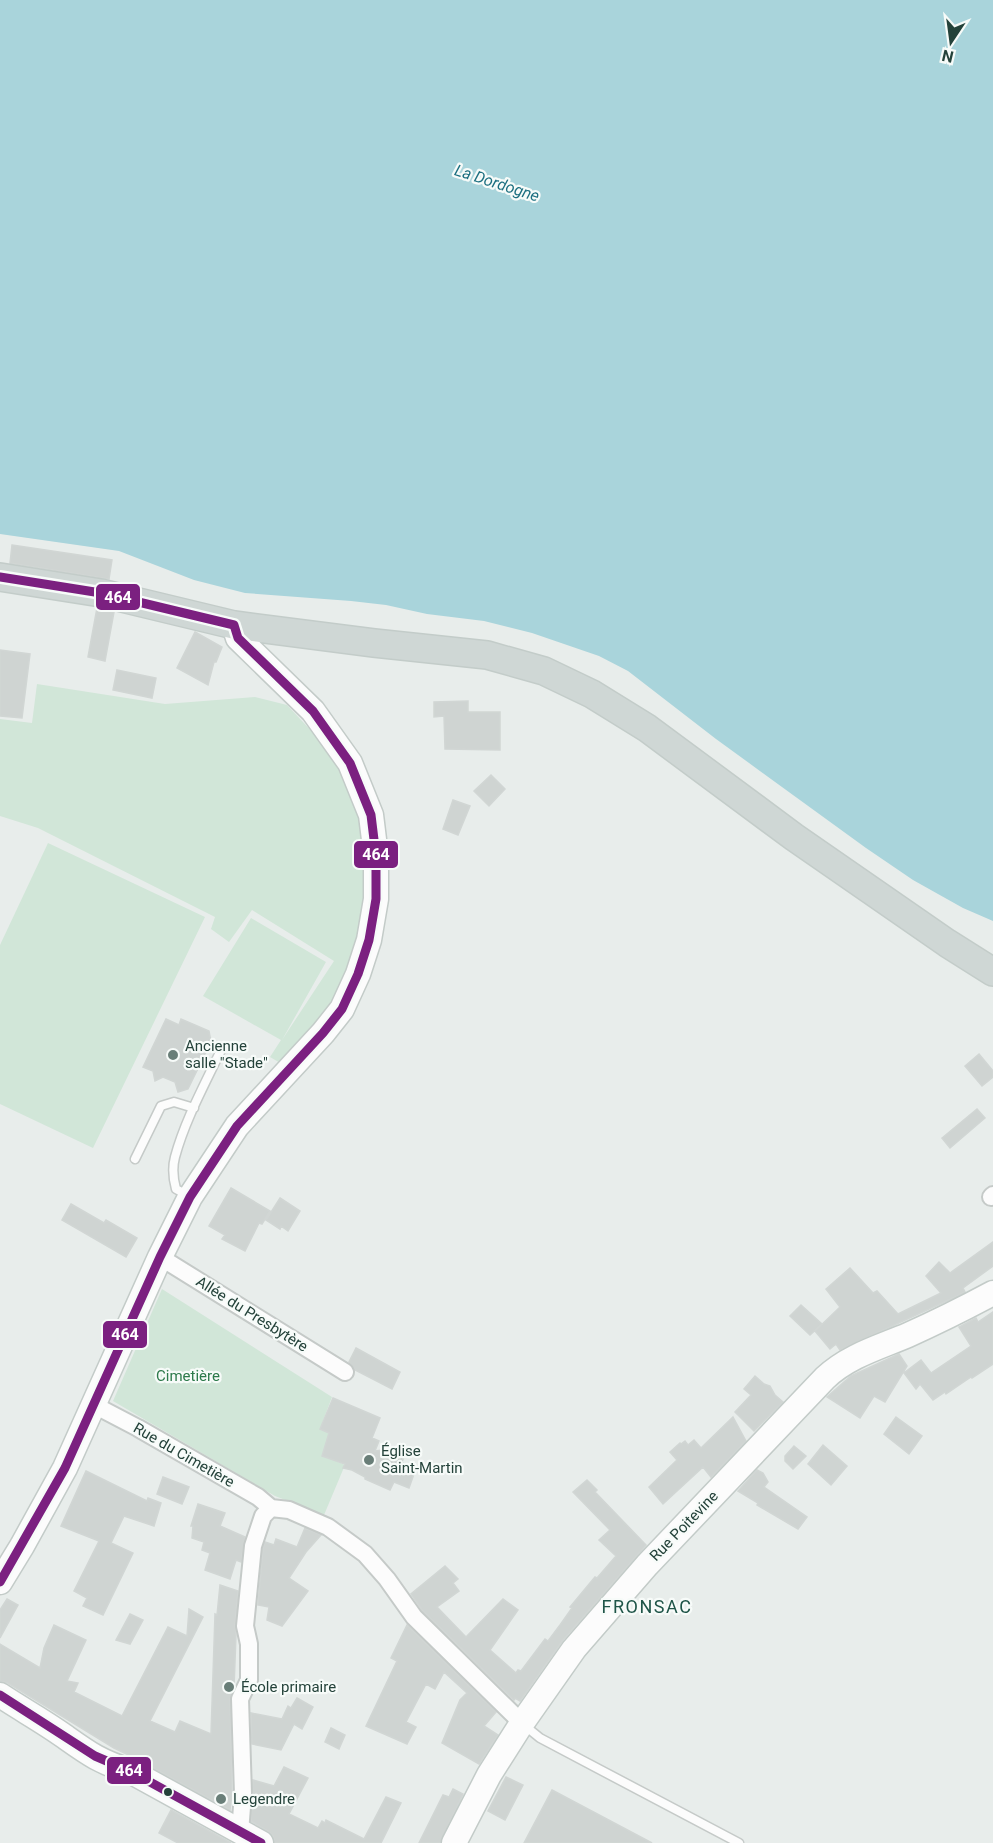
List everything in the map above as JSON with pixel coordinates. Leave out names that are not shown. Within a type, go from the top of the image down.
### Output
[{"type":"main road","points":[[0,577],[101,593],[234,625],[487,655],[544,671],[592,694],[647,728],[794,837],[947,943],[993,972]]},
{"type":"street","points":[[0,1582],[65,1468],[160,1257],[190,1197],[237,1126],[323,1033],[342,1009],[358,974],[369,940],[376,899],[376,856],[371,815],[350,763],[313,711],[238,638],[234,625]]},
{"type":"street","name":"Allée du Presbytère","points":[[160,1257],[345,1372]]},
{"type":"street","name":"Rue Poitevine","points":[[454,1843],[489,1775],[574,1649],[647,1565],[835,1368],[946,1319],[993,1293]]},
{"type":"street","name":"Rue du Cimetière","points":[[94,1405],[258,1497],[271,1508]]},
{"type":"street","points":[[250,1838],[243,1794],[240,1699],[249,1680],[249,1644],[245,1626],[253,1546],[263,1516],[271,1508],[289,1510],[328,1527],[365,1554],[398,1593],[414,1617],[522,1723]]},
{"type":"street","points":[[0,1695],[92,1757],[108,1765],[130,1771],[250,1838]]},
{"type":"lane","points":[[190,1197],[176,1189],[173,1176],[175,1158],[194,1108],[221,1050]]},
{"type":"lane","points":[[135,1159],[160,1106],[174,1102],[194,1108]]},
{"type":"lane","points":[[522,1723],[540,1738],[739,1843]]},
{"type":"green space","points":[[37,684],[165,704],[255,697],[287,705],[317,737],[349,784],[364,826],[371,885],[351,970],[326,1015],[282,1064],[270,1057],[281,1040],[203,996],[251,918],[326,962],[282,1040],[334,961],[252,910],[229,942],[211,929],[215,917],[38,828],[0,816],[0,719],[32,723]]},
{"type":"green space","points":[[48,843],[205,917],[93,1148],[0,1104],[0,945]]},
{"type":"green space","name":"Cimetière","points":[[162,1289],[332,1397],[320,1429],[332,1434],[325,1456],[345,1465],[324,1515],[275,1496],[113,1401]]},
{"type":"water","name":"La Dordogne","points":[[0,0],[993,0],[993,921],[963,908],[913,880],[716,739],[628,671],[599,656],[532,633],[484,621],[427,614],[386,605],[245,593],[194,580],[119,551],[0,534]]},
{"type":"building","points":[[12,545],[112,560],[109,579],[10,563]]},
{"type":"building","points":[[97,608],[114,612],[105,661],[88,657]]},
{"type":"building","points":[[195,632],[222,647],[214,662],[208,685],[177,668]]},
{"type":"building","points":[[0,650],[30,654],[22,718],[0,716]]},
{"type":"building","points":[[117,670],[156,678],[152,698],[113,690]]},
{"type":"building","points":[[468,701],[468,712],[500,712],[500,750],[445,749],[444,716],[434,717],[434,702]]},
{"type":"building","points":[[491,775],[505,789],[489,806],[474,791]]},
{"type":"building","points":[[453,800],[470,806],[458,835],[443,829]]},
{"type":"building","name":"Ancienne salle \"Stade\"","points":[[166,1019],[179,1025],[181,1019],[209,1031],[211,1042],[188,1089],[178,1092],[175,1082],[163,1077],[155,1081],[153,1071],[143,1067]]},
{"type":"building","points":[[979,1054],[993,1071],[993,1077],[982,1086],[965,1066]]},
{"type":"building","points":[[977,1109],[985,1118],[950,1148],[942,1138]]},
{"type":"building","points":[[231,1188],[270,1211],[262,1224],[259,1223],[245,1251],[222,1239],[225,1235],[209,1226]]},
{"type":"building","points":[[280,1198],[300,1211],[288,1231],[266,1220]]},
{"type":"building","points":[[71,1204],[104,1223],[106,1220],[137,1238],[126,1257],[62,1220]]},
{"type":"building","points":[[993,1242],[993,1266],[963,1288],[965,1292],[840,1350],[836,1344],[830,1349],[815,1331],[840,1307],[826,1289],[850,1268],[873,1293],[877,1291],[898,1314],[941,1293],[926,1276],[939,1262],[950,1273]]},
{"type":"building","points":[[801,1305],[822,1324],[810,1335],[790,1316]]},
{"type":"building","points":[[993,1312],[993,1364],[933,1400],[920,1384],[916,1389],[904,1373],[921,1360],[931,1373],[971,1346],[959,1327],[976,1318],[978,1322]]},
{"type":"building","points":[[356,1348],[400,1372],[392,1389],[355,1370],[349,1362]]},
{"type":"building","points":[[899,1354],[907,1366],[885,1402],[874,1396],[860,1418],[827,1397],[851,1376]]},
{"type":"building","points":[[755,1376],[770,1386],[783,1402],[754,1431],[735,1412],[751,1395],[744,1389]]},
{"type":"building","name":"Église Saint-Martin","points":[[333,1398],[380,1418],[372,1438],[379,1441],[375,1451],[390,1449],[404,1457],[402,1462],[415,1471],[409,1488],[394,1482],[390,1490],[365,1479],[352,1470],[343,1468],[345,1464],[322,1456],[329,1433],[320,1429]]},
{"type":"building","points":[[733,1417],[746,1441],[711,1477],[703,1467],[663,1504],[649,1487],[677,1460],[670,1452],[685,1441],[688,1445],[694,1440],[701,1448]]},
{"type":"building","points":[[896,1417],[922,1436],[909,1454],[884,1434]]},
{"type":"building","points":[[823,1445],[847,1466],[831,1485],[808,1464]]},
{"type":"building","points":[[794,1446],[806,1456],[793,1469],[785,1461],[785,1456]]},
{"type":"building","points":[[757,1470],[763,1473],[768,1482],[764,1487],[807,1517],[798,1529],[738,1491]]},
{"type":"building","points":[[86,1471],[147,1501],[148,1498],[161,1503],[154,1526],[124,1516],[111,1543],[133,1553],[103,1615],[83,1606],[87,1598],[74,1591],[99,1541],[61,1526]]},
{"type":"building","points":[[163,1477],[189,1487],[182,1504],[157,1494]]},
{"type":"building","points":[[587,1480],[597,1490],[595,1492],[646,1545],[563,1640],[520,1701],[515,1698],[514,1700],[422,1610],[411,1594],[445,1566],[458,1579],[453,1583],[459,1591],[437,1607],[466,1637],[503,1599],[518,1610],[490,1650],[516,1673],[518,1670],[521,1671],[545,1639],[548,1641],[572,1608],[570,1607],[616,1556],[599,1540],[610,1530],[573,1492]]},
{"type":"building","points":[[198,1504],[225,1513],[220,1526],[245,1537],[241,1562],[236,1560],[230,1579],[205,1570],[210,1553],[202,1550],[204,1542],[192,1538],[193,1526],[191,1526]]},
{"type":"building","points":[[305,1528],[321,1535],[306,1552],[289,1578],[308,1591],[282,1626],[267,1620],[269,1607],[258,1605],[263,1548],[265,1542],[274,1545],[276,1539],[297,1547]]},
{"type":"building","points":[[220,1585],[238,1591],[234,1688],[230,1699],[232,1794],[230,1810],[114,1748],[8,1683],[0,1681],[0,1644],[40,1668],[44,1648],[54,1625],[86,1640],[67,1681],[78,1683],[74,1692],[122,1716],[168,1627],[187,1636],[189,1609],[203,1617],[150,1721],[175,1732],[180,1721],[211,1734],[215,1614],[217,1615]]},
{"type":"building","points":[[7,1599],[18,1605],[0,1638],[0,1610]]},
{"type":"building","points":[[130,1614],[143,1620],[130,1644],[116,1640]]},
{"type":"building","points":[[407,1625],[496,1712],[484,1726],[498,1735],[479,1764],[442,1743],[460,1700],[467,1693],[444,1672],[435,1689],[426,1684],[406,1722],[416,1727],[407,1744],[366,1726],[397,1661],[391,1658]]},
{"type":"building","points":[[297,1698],[313,1707],[302,1729],[294,1724],[281,1750],[252,1744],[251,1713],[282,1719],[288,1706],[291,1708]]},
{"type":"building","points":[[331,1728],[345,1735],[339,1749],[325,1742]]},
{"type":"building","points":[[284,1767],[308,1778],[289,1814],[318,1828],[322,1821],[325,1823],[326,1820],[364,1839],[386,1797],[401,1803],[381,1843],[275,1843],[268,1831],[251,1821],[253,1780],[274,1786]]},
{"type":"building","points":[[506,1777],[523,1785],[505,1820],[488,1811]]},
{"type":"building","points":[[453,1789],[463,1794],[440,1843],[419,1843],[443,1795],[449,1797]]},
{"type":"building","points":[[552,1790],[652,1843],[524,1843]]},
{"type":"building","points":[[171,1810],[231,1843],[178,1843],[159,1833]]},
{"type":"transit line","name":"464","points":[[0,577],[101,593],[234,625]]},
{"type":"transit line","name":"464","points":[[0,1582],[65,1468],[160,1257],[190,1197],[237,1126],[323,1033],[342,1009],[358,974],[369,940],[376,899],[376,856],[371,815],[350,763],[313,711],[238,638],[234,625]]},
{"type":"transit line","name":"464","points":[[0,1695],[95,1756],[130,1771],[261,1843]]},
{"type":"place","name":"Ancienne salle \"Stade\"","points":[[173,1055]]},
{"type":"place","name":"Église Saint-Martin","points":[[369,1460]]},
{"type":"place","name":"École primaire","points":[[229,1687]]},
{"type":"place","name":"Legendre","points":[[221,1799]]},
{"type":"district","name":"FRONSAC","points":[[647,1606]]}]
